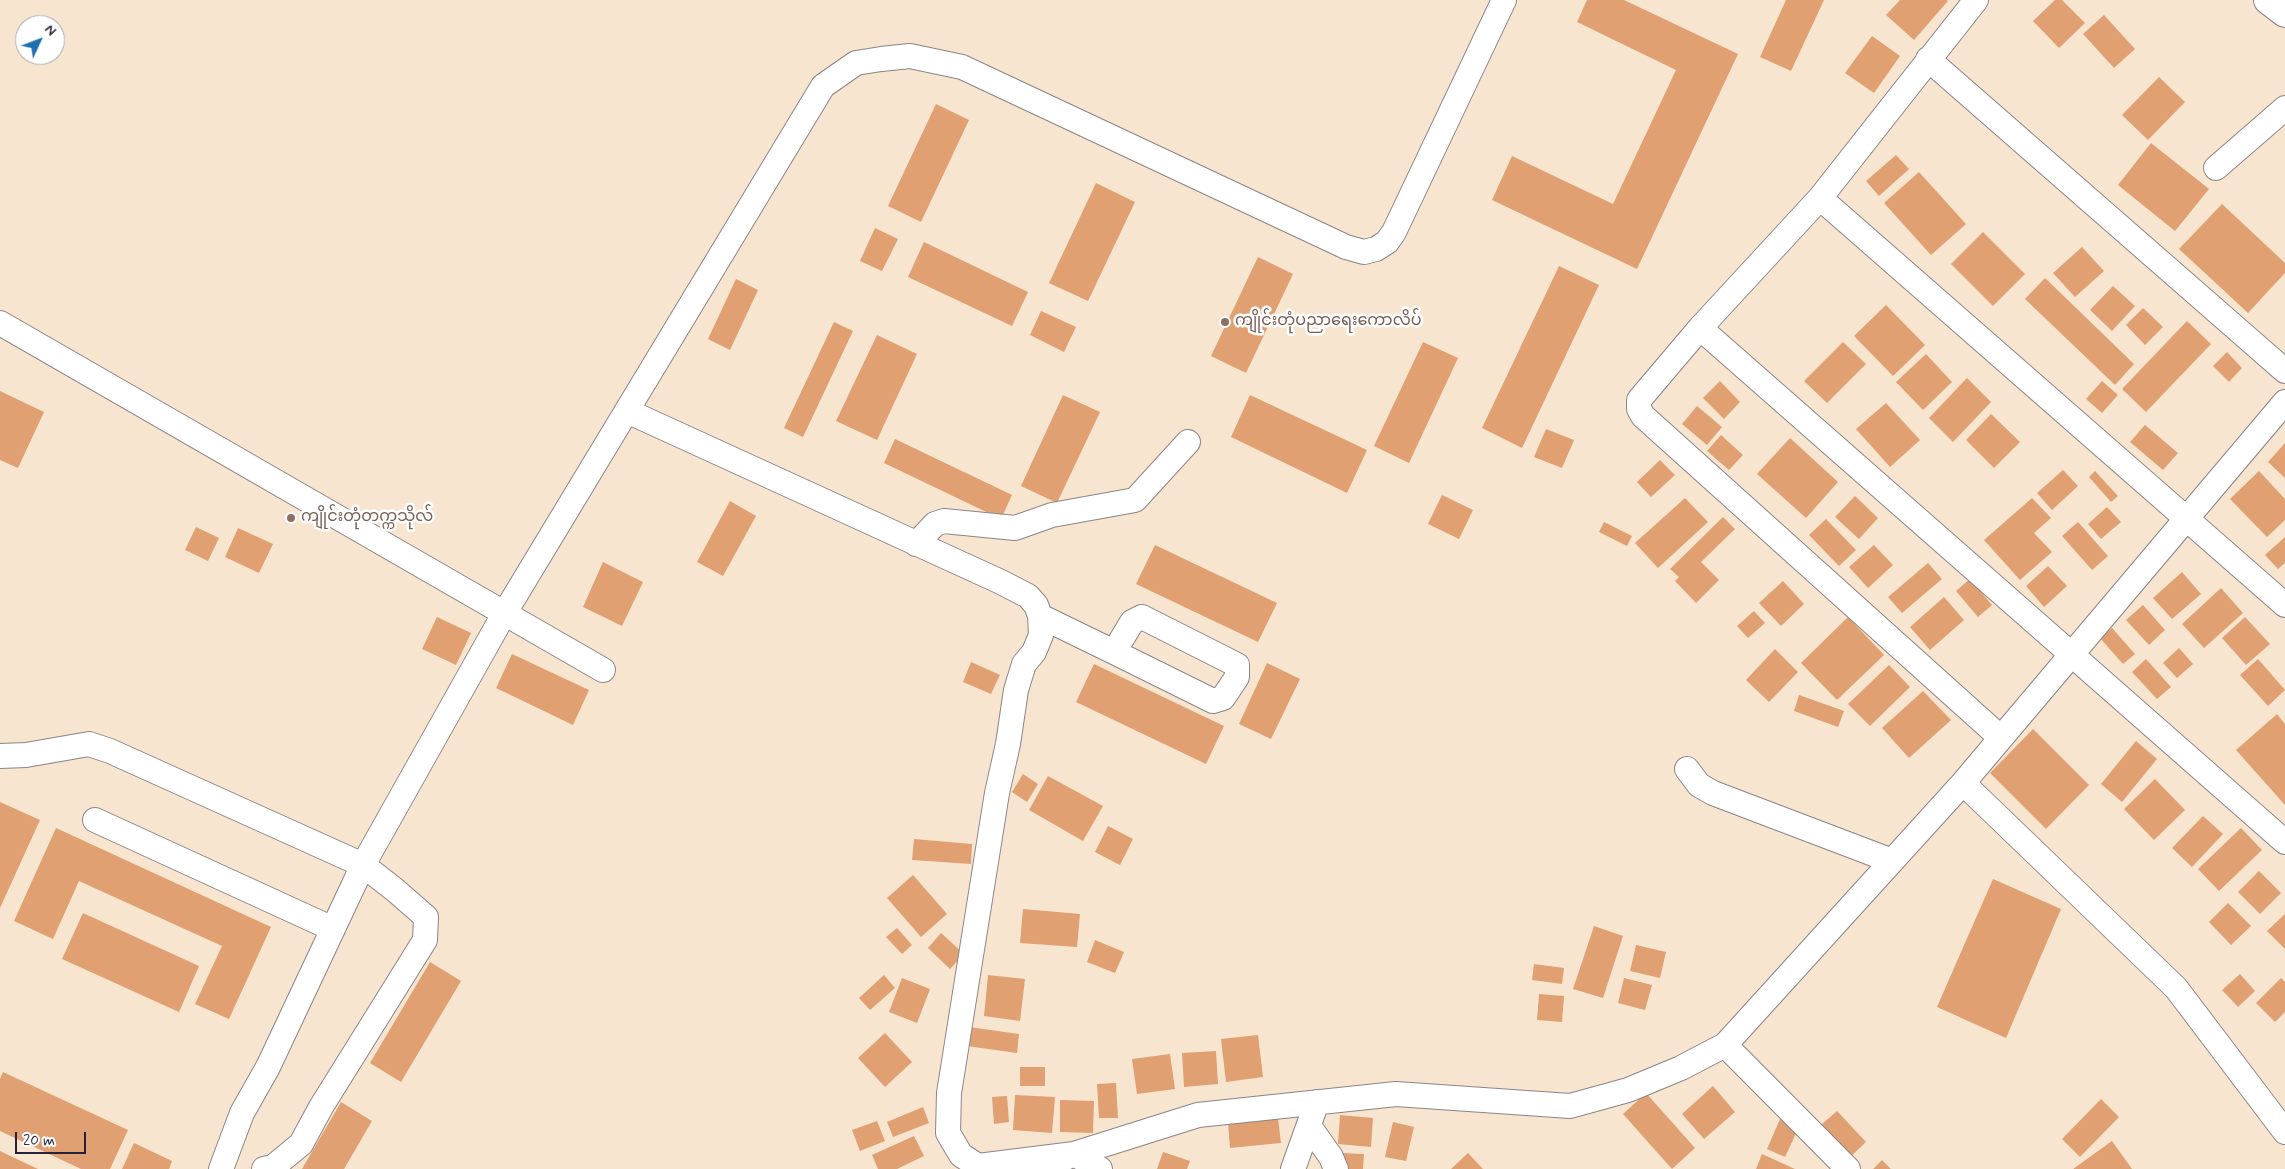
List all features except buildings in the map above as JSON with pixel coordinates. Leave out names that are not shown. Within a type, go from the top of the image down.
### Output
[{"type":"highway","points":[[2268,0],[2285,13]]},
{"type":"street","points":[[221,1169],[242,1113],[268,1068],[363,865],[504,614],[823,86],[856,63],[910,56],[962,67],[1346,247],[1364,252],[1376,249],[1387,242],[1394,232],[1504,0]]},
{"type":"street","points":[[1976,0],[1820,198],[1700,328],[1639,400],[1639,409],[1643,416],[2001,738]]},
{"type":"street","points":[[1928,59],[2285,371]]},
{"type":"street","points":[[2216,168],[2285,108]]},
{"type":"street","points":[[1820,198],[2185,520],[2285,605]]},
{"type":"street","points":[[0,323],[603,670]]},
{"type":"street","points":[[1700,328],[2285,842]]},
{"type":"street","points":[[1042,1169],[1074,1154],[1198,1114],[1396,1094],[1570,1106],[1628,1090],[1680,1068],[1724,1045],[1963,783],[2285,402]]},
{"type":"street","points":[[627,411],[1028,596],[1036,604],[1040,616],[1041,635],[1034,652],[1024,664],[1016,690],[1008,744],[997,793],[949,1093],[948,1133],[961,1155],[978,1166],[1074,1154],[1100,1169]]},
{"type":"street","points":[[916,544],[935,524],[944,521],[1015,528],[1052,515],[1135,500],[1188,442]]},
{"type":"street","points":[[1040,616],[1213,701],[1223,698],[1237,677],[1237,666],[1142,617],[1132,622],[1114,652]]},
{"type":"street","points":[[0,756],[26,755],[89,744],[110,751],[363,865],[426,917],[425,940],[301,1144],[272,1167],[264,1169]]},
{"type":"street","points":[[1687,769],[1698,785],[1714,793],[1892,861]]},
{"type":"street","points":[[1963,783],[2176,988],[2284,1130]]},
{"type":"street","points":[[95,820],[334,929]]},
{"type":"street","points":[[1724,1045],[1848,1169]]},
{"type":"street","points":[[1293,1169],[1317,1102]]},
{"type":"street","points":[[1309,1126],[1331,1157],[1336,1169]]},
{"type":"place","name":"ကျိုင်းတုံပညာရေးကောလိပ်","points":[[1225,322]]},
{"type":"place","name":"ကျိုင်းတုံတက္ကသိုလ်","points":[[291,518]]}]
